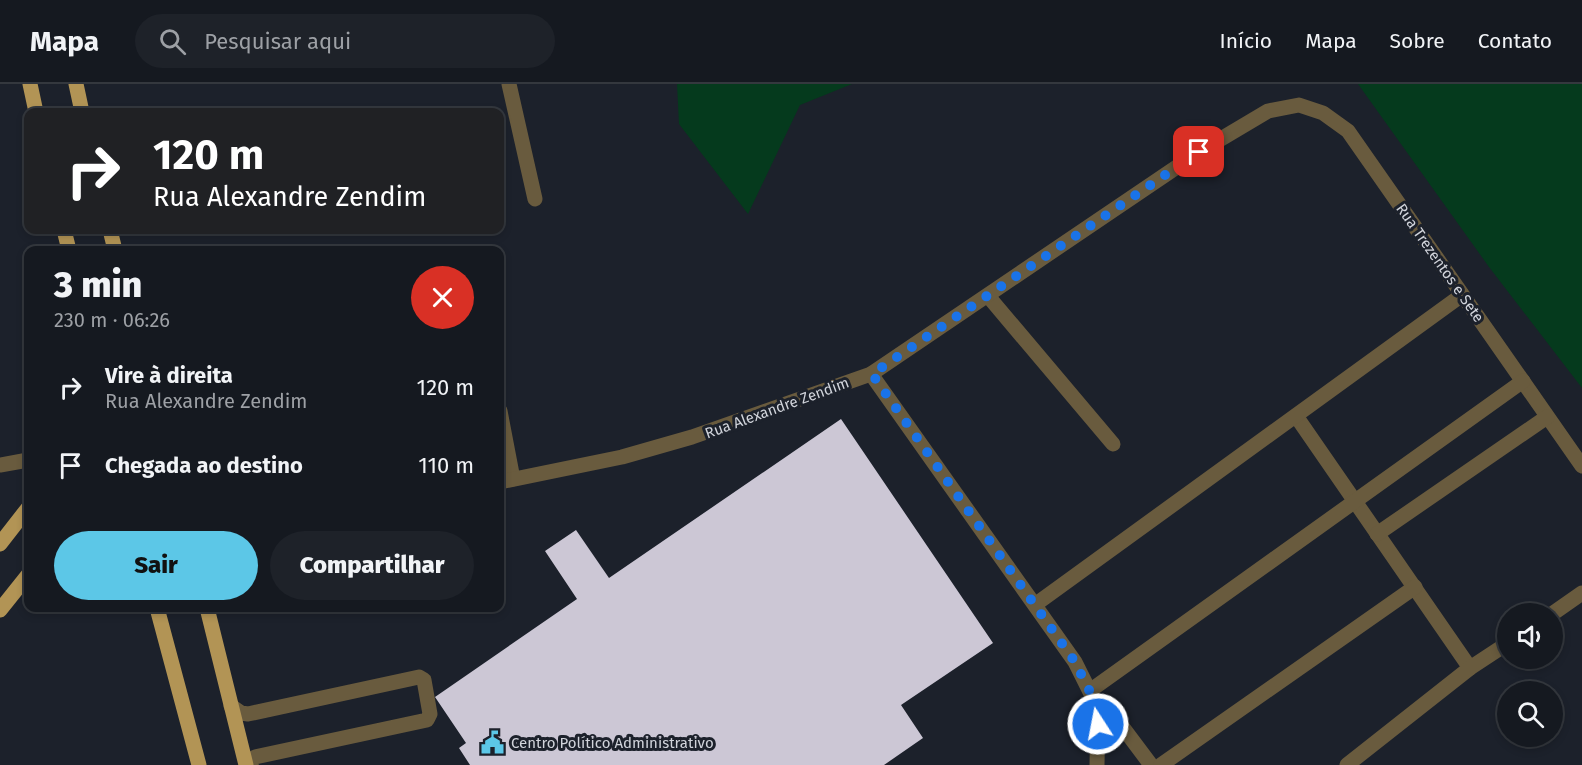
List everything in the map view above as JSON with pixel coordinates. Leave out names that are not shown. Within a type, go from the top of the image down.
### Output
[{"type":"main road","points":[[30,84],[35,108]]},
{"type":"main road","points":[[76,84],[81,108]]},
{"type":"main road","points":[[0,544],[24,513]]},
{"type":"main road","points":[[0,610],[24,580]]},
{"type":"main road","points":[[158,612],[199,765]]},
{"type":"main road","points":[[208,612],[248,765]]},
{"type":"street","points":[[509,84],[536,199]]},
{"type":"street","name":"Rua Trezentos e Sete","points":[[1268,111],[1299,105],[1323,113],[1348,131],[1582,466]]},
{"type":"street","name":"Rua Alexandre Zendim","points":[[506,480],[622,457],[692,438],[872,374],[1199,152],[1268,111]]},
{"type":"street","points":[[1036,604],[1462,295]]},
{"type":"street","points":[[988,296],[1113,444]]},
{"type":"street","points":[[872,374],[1075,662],[1098,708],[1097,765]]},
{"type":"street","points":[[1091,690],[1523,381]]},
{"type":"street","points":[[1296,417],[1470,669]]},
{"type":"street","points":[[1377,534],[1547,417]]},
{"type":"street","points":[[504,457],[506,480]]},
{"type":"street","points":[[0,465],[24,461]]},
{"type":"street","points":[[1161,765],[1414,587]]},
{"type":"street","points":[[1563,606],[1582,593]]},
{"type":"street","points":[[1347,765],[1497,651]]},
{"type":"street","points":[[231,706],[241,713],[248,714],[419,677],[424,680],[430,714],[427,720],[255,757],[248,765]]},
{"type":"street","points":[[1098,708],[1121,724],[1151,765]]},
{"type":"green space","points":[[677,84],[852,84],[800,105],[748,214],[679,124]]},
{"type":"green space","points":[[1358,84],[1582,84],[1582,388],[1489,267]]},
{"type":"building","points":[[841,419],[993,643],[901,705],[923,738],[884,765],[470,765],[459,748],[466,743],[435,697],[577,599],[545,551],[576,530],[609,578]]},
{"type":"place","name":"Centro Político Administrativo","points":[[493,743]]},
{"type":"route","points":[[1098,724],[1098,708],[1075,662],[872,374],[1199,152]]}]
